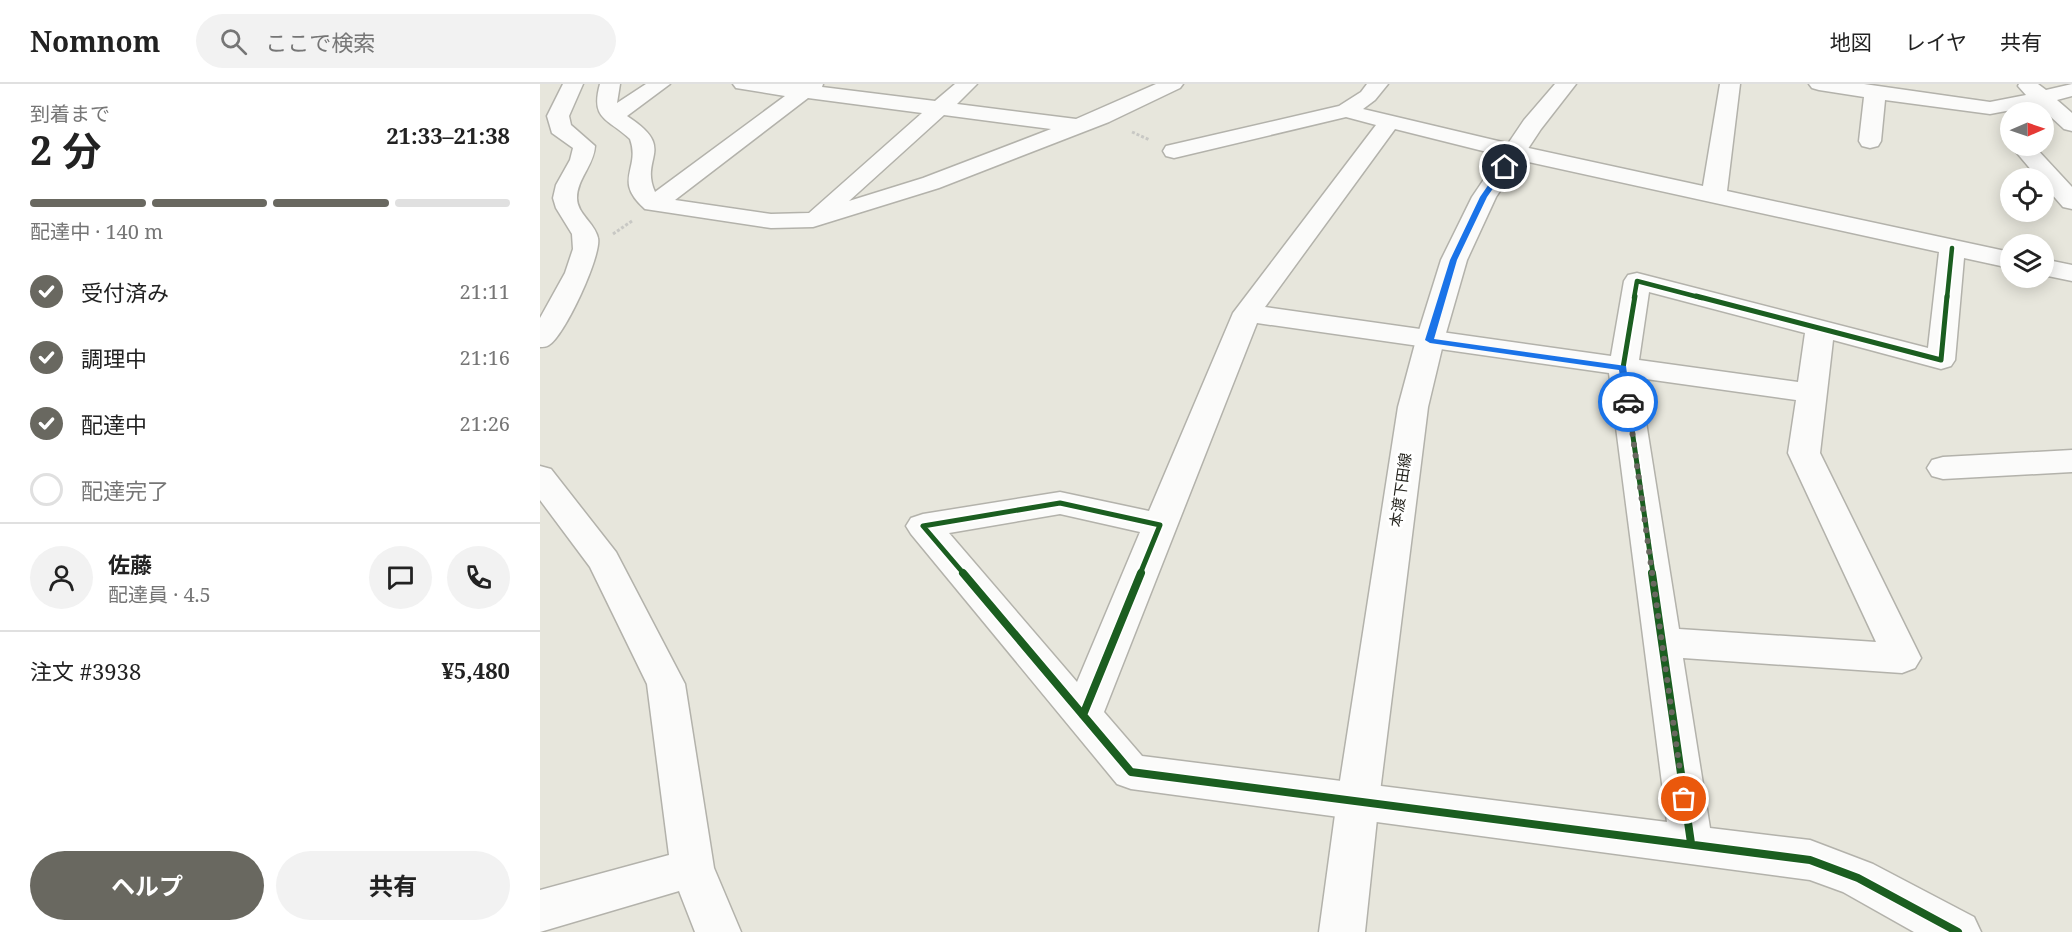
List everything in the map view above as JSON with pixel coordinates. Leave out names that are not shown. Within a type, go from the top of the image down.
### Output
[{"type":"street","points":[[540,339],[586,254],[586,237],[565,201],[566,190],[584,156],[584,146],[560,128],[558,116],[573,84]]},
{"type":"street","points":[[610,84],[606,103],[612,116],[637,134],[643,143],[639,182],[644,197],[654,204],[771,221],[813,220],[931,183],[1079,126],[1173,84]]},
{"type":"street","points":[[612,116],[660,84]]},
{"type":"street","points":[[743,84],[809,88],[1079,126]]},
{"type":"street","points":[[813,220],[967,84]]},
{"type":"street","points":[[1174,151],[1346,111],[1368,96],[1378,84]]},
{"type":"street","name":"本渡下田線","points":[[1342,932],[1358,800],[1413,407],[1430,340],[1454,260],[1484,197],[1551,99],[1566,84]]},
{"type":"street","points":[[1714,195],[1730,84]]},
{"type":"street","points":[[1819,84],[1875,92],[1996,116],[2035,91],[2072,89]]},
{"type":"street","points":[[1969,84],[1996,116]]},
{"type":"street","points":[[654,204],[809,88]]},
{"type":"street","points":[[2035,91],[2072,124]]},
{"type":"street","points":[[1101,117],[1096,107],[1110,92]]},
{"type":"street","points":[[1870,141],[1875,92]]},
{"type":"street","points":[[1346,111],[1515,152],[2000,258]]},
{"type":"street","points":[[1083,715],[1247,313],[1389,122]]},
{"type":"street","points":[[2031,156],[2072,202]]},
{"type":"street","points":[[1691,843],[1623,368],[1637,281],[1941,360],[1953,248]]},
{"type":"street","points":[[2054,269],[2072,273]]},
{"type":"street","points":[[1247,313],[1811,393]]},
{"type":"street","points":[[1662,642],[1902,658],[1804,453],[1820,329]]},
{"type":"street","points":[[1943,468],[2072,461]]},
{"type":"street","points":[[540,477],[604,561],[666,684],[692,868],[718,932]]},
{"type":"street","points":[[1160,525],[1060,503],[923,526],[1131,771],[1810,860],[1858,878],[1958,932]]},
{"type":"street","points":[[540,911],[692,868]]},
{"type":"path","points":[[1101,117],[1174,151]]},
{"type":"path","points":[[586,254],[654,204]]},
{"type":"cycle path","points":[[1691,843],[1623,368],[1637,281],[1941,360],[1952,248]]},
{"type":"cycle path","points":[[1083,715],[1160,525],[1060,503],[923,526],[1131,772],[1810,860],[1858,878],[1958,932]]},
{"type":"way so far","points":[[1628,402],[1684,799]]},
{"type":"route","points":[[1505,167],[1484,197],[1454,260],[1430,340],[1623,368],[1628,402]]}]
